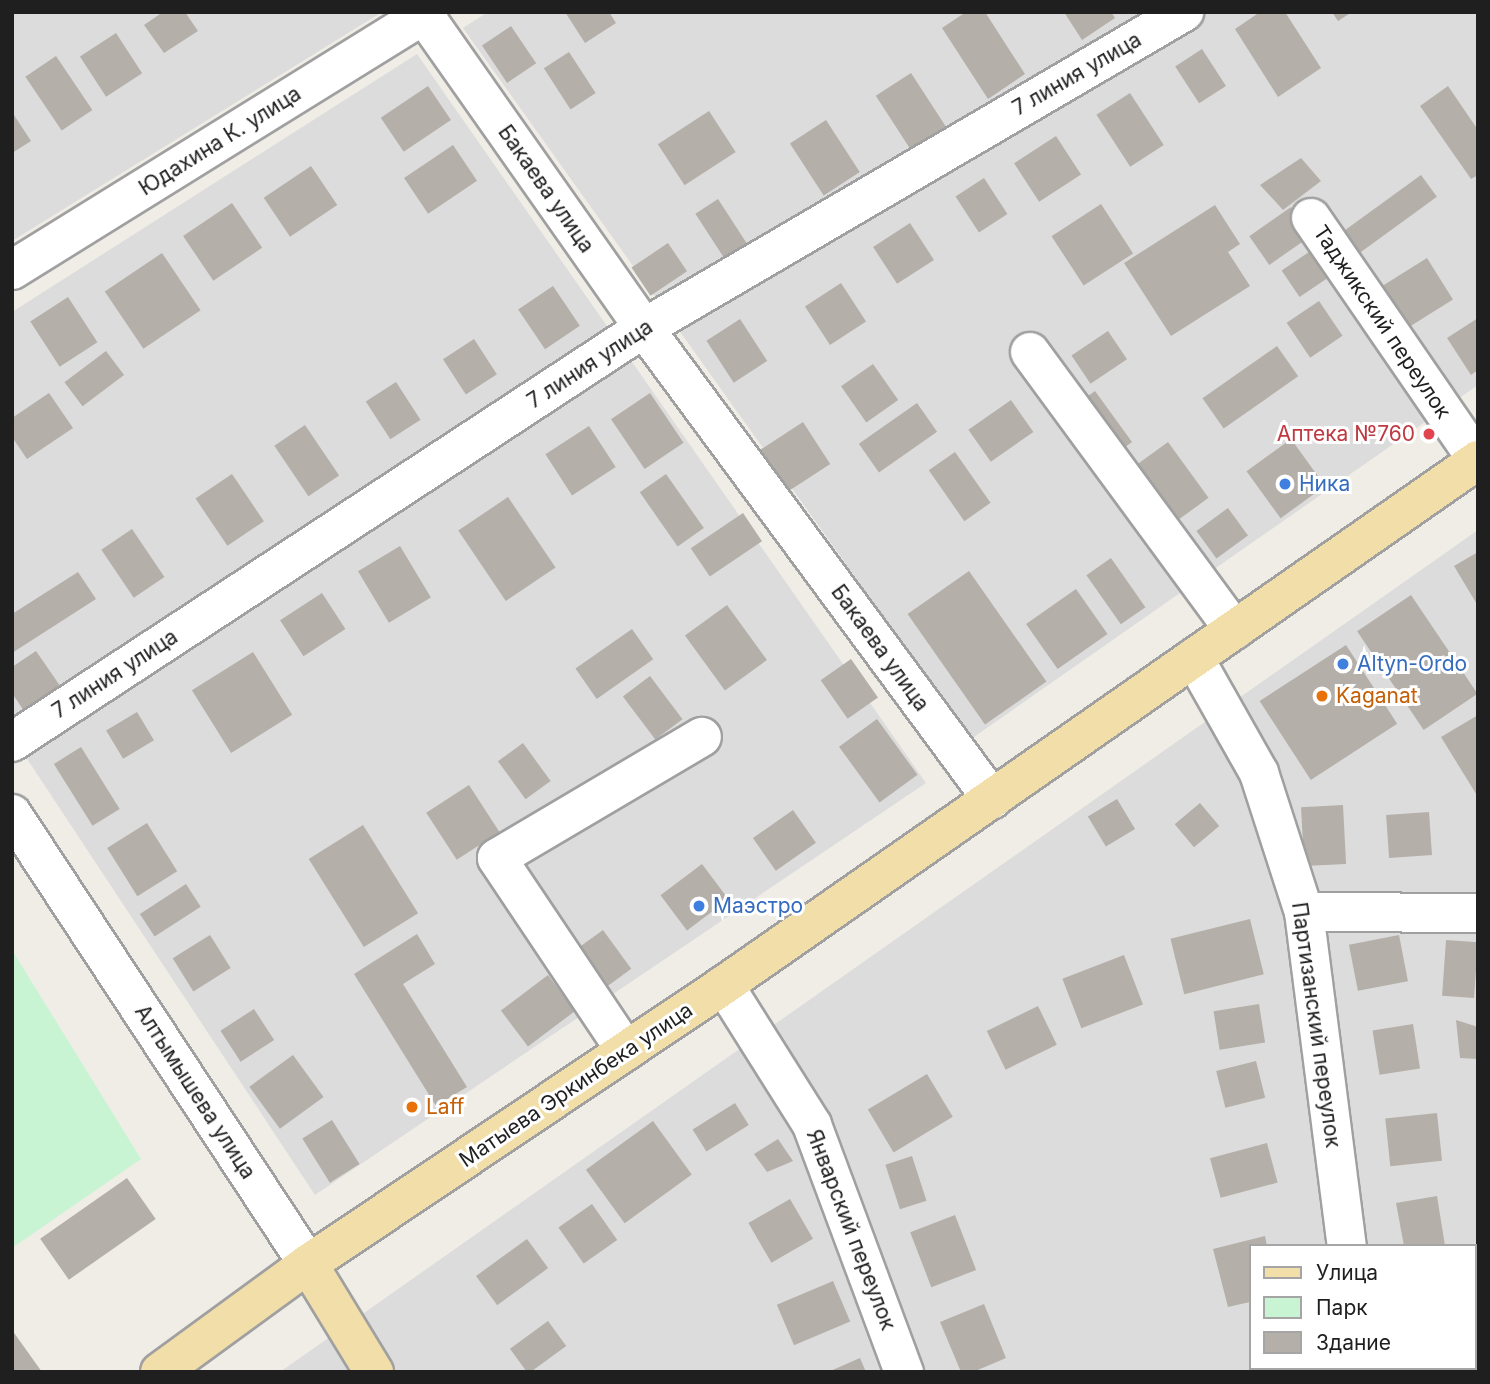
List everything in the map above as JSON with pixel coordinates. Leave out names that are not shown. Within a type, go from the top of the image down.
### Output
[{"type":"main road","points":[[992,799],[1478,460]]},
{"type":"main road","name":"Матыева Эркинбека улица","points":[[160,1372],[308,1264],[724,985],[992,799]]},
{"type":"main road","name":"Алтымышева улица","points":[[308,1264],[374,1372]]},
{"type":"street","name":"7 линия улица","points":[[12,742],[643,328],[1184,12]]},
{"type":"street","name":"Бакаева улица","points":[[426,13],[643,328],[992,799]]},
{"type":"street","name":"Юдахина К. улица","points":[[12,270],[426,13]]},
{"type":"street","name":"Таджикский переулок","points":[[1311,218],[1478,460]]},
{"type":"street","points":[[1030,352],[1234,630]]},
{"type":"street","name":"Партизанский переулок","points":[[1194,658],[1259,773],[1304,912],[1347,1244]]},
{"type":"street","points":[[626,1051],[497,858],[702,737]]},
{"type":"street","name":"Алтымышева улица","points":[[12,814],[308,1264]]},
{"type":"street","points":[[1304,912],[1478,913]]},
{"type":"street","name":"Январский переулок","points":[[724,985],[812,1125],[904,1372]]},
{"type":"shaded area","points":[[12,12],[382,12],[12,241]]},
{"type":"shaded area","points":[[488,12],[1478,12],[1478,385],[971,739],[463,28]]},
{"type":"shaded area","points":[[417,54],[926,783],[315,1195],[12,736],[12,312]]},
{"type":"shaded area","points":[[1478,530],[1478,1372],[280,1372]]},
{"type":"green space","points":[[12,950],[141,1159],[12,1248]]},
{"type":"building","points":[[163,12],[185,12],[198,31],[164,53],[144,25]]},
{"type":"building","points":[[565,12],[609,12],[616,23],[585,43]]},
{"type":"building","points":[[966,12],[985,12],[1025,74],[988,99],[942,28]]},
{"type":"building","points":[[1064,12],[1111,12],[1115,18],[1082,40]]},
{"type":"building","points":[[1260,12],[1285,12],[1321,68],[1278,97],[1235,29]]},
{"type":"building","points":[[1332,12],[1352,12],[1338,21]]},
{"type":"building","points":[[511,26],[536,63],[507,83],[482,46]]},
{"type":"building","points":[[116,33],[142,73],[106,97],[80,56]]},
{"type":"building","points":[[1202,49],[1226,86],[1199,103],[1175,66]]},
{"type":"building","points":[[569,52],[596,93],[571,109],[544,68]]},
{"type":"building","points":[[56,56],[92,110],[62,131],[25,77]]},
{"type":"building","points":[[911,73],[947,128],[912,151],[876,96]]},
{"type":"building","points":[[428,86],[451,120],[404,152],[381,118]]},
{"type":"building","points":[[1448,86],[1478,130],[1478,175],[1471,179],[1420,106]]},
{"type":"building","points":[[1130,93],[1164,145],[1130,167],[1096,115]]},
{"type":"building","points":[[709,111],[736,152],[685,185],[658,144]]},
{"type":"building","points":[[12,112],[31,141],[12,153]]},
{"type":"building","points":[[826,120],[860,172],[824,195],[790,143]]},
{"type":"building","points":[[1056,136],[1081,175],[1039,202],[1014,163]]},
{"type":"building","points":[[453,145],[477,181],[428,214],[404,178]]},
{"type":"building","points":[[1301,158],[1321,181],[1283,210],[1260,185]]},
{"type":"building","points":[[311,166],[337,205],[290,237],[264,198]]},
{"type":"building","points":[[1421,175],[1437,197],[1354,257],[1338,236]]},
{"type":"building","points":[[984,178],[1007,214],[979,233],[955,197]]},
{"type":"building","points":[[718,199],[748,246],[726,261],[695,214]]},
{"type":"building","points":[[232,203],[262,248],[213,281],[183,236]]},
{"type":"building","points":[[1101,204],[1133,253],[1084,286],[1052,236]]},
{"type":"building","points":[[1215,205],[1240,244],[1228,252],[1250,286],[1171,336],[1124,263]]},
{"type":"building","points":[[1291,207],[1311,236],[1269,265],[1249,236]]},
{"type":"building","points":[[910,223],[934,260],[897,284],[873,247]]},
{"type":"building","points":[[668,243],[687,271],[651,296],[632,268]]},
{"type":"building","points":[[1309,252],[1327,279],[1300,297],[1282,270]]},
{"type":"building","points":[[162,253],[201,310],[143,349],[105,292]]},
{"type":"building","points":[[1427,258],[1453,300],[1405,330],[1379,288]]},
{"type":"building","points":[[841,283],[866,322],[830,345],[805,306]]},
{"type":"building","points":[[553,286],[580,326],[545,349],[518,309]]},
{"type":"building","points":[[68,297],[97,342],[60,367],[30,322]]},
{"type":"building","points":[[1319,301],[1342,336],[1310,358],[1287,323]]},
{"type":"building","points":[[1478,318],[1478,370],[1471,375],[1447,338]]},
{"type":"building","points":[[740,319],[767,361],[734,383],[706,341]]},
{"type":"building","points":[[1108,331],[1127,359],[1091,384],[1072,356]]},
{"type":"building","points":[[474,339],[497,374],[466,394],[443,359]]},
{"type":"building","points":[[1277,346],[1298,376],[1224,429],[1202,398]]},
{"type":"building","points":[[106,351],[124,375],[83,406],[64,382]]},
{"type":"building","points":[[873,364],[898,400],[866,422],[841,386]]},
{"type":"building","points":[[396,382],[421,420],[390,439],[366,402]]},
{"type":"building","points":[[1095,391],[1132,442],[1113,456],[1076,405]]},
{"type":"building","points":[[49,393],[73,428],[27,459],[12,437],[12,418]]},
{"type":"building","points":[[650,393],[684,443],[645,469],[611,419]]},
{"type":"building","points":[[1011,400],[1033,432],[991,462],[968,430]]},
{"type":"building","points":[[917,403],[937,432],[879,472],[859,444]]},
{"type":"building","points":[[803,422],[830,464],[784,494],[757,452]]},
{"type":"building","points":[[305,425],[339,476],[308,496],[274,446]]},
{"type":"building","points":[[589,426],[616,467],[572,495],[545,454]]},
{"type":"building","points":[[1291,439],[1325,486],[1281,518],[1247,471]]},
{"type":"building","points":[[1168,442],[1209,498],[1174,523],[1133,467]]},
{"type":"building","points":[[955,452],[991,503],[964,521],[929,470]]},
{"type":"building","points":[[232,474],[264,521],[227,546],[196,499]]},
{"type":"building","points":[[666,474],[704,528],[678,546],[640,492]]},
{"type":"building","points":[[508,497],[556,567],[506,601],[458,531]]},
{"type":"building","points":[[1228,508],[1248,536],[1216,558],[1196,531]]},
{"type":"building","points":[[743,513],[762,541],[710,576],[691,548]]},
{"type":"building","points":[[132,529],[164,577],[134,598],[101,550]]},
{"type":"building","points":[[400,546],[431,597],[389,623],[358,571]]},
{"type":"building","points":[[1478,552],[1478,606],[1454,566]]},
{"type":"building","points":[[1111,558],[1145,607],[1121,624],[1086,575]]},
{"type":"building","points":[[969,571],[1046,682],[985,725],[908,614]]},
{"type":"building","points":[[78,572],[96,599],[12,653],[12,614]]},
{"type":"building","points":[[1076,589],[1108,634],[1058,669],[1026,624]]},
{"type":"building","points":[[322,593],[345,629],[303,656],[280,620]]},
{"type":"building","points":[[1411,595],[1478,694],[1424,730],[1357,631]]},
{"type":"building","points":[[727,605],[767,660],[725,691],[685,636]]},
{"type":"building","points":[[632,629],[653,659],[597,699],[575,669]]},
{"type":"building","points":[[1346,645],[1397,724],[1311,780],[1260,701]]},
{"type":"building","points":[[36,651],[65,693],[28,717],[12,693],[12,667]]},
{"type":"building","points":[[253,652],[292,715],[231,753],[192,690]]},
{"type":"building","points":[[851,659],[878,698],[848,719],[821,680]]},
{"type":"building","points":[[650,676],[682,719],[655,740],[623,696]]},
{"type":"building","points":[[137,712],[154,740],[123,759],[106,731]]},
{"type":"building","points":[[1478,715],[1478,797],[1441,737]]},
{"type":"building","points":[[877,719],[918,775],[880,802],[839,747]]},
{"type":"building","points":[[523,743],[551,781],[526,799],[498,761]]},
{"type":"building","points":[[81,747],[120,809],[93,826],[54,764]]},
{"type":"building","points":[[469,785],[499,832],[457,860],[426,813]]},
{"type":"building","points":[[1117,799],[1135,829],[1106,847],[1088,817]]},
{"type":"building","points":[[1200,803],[1219,826],[1194,847],[1175,824]]},
{"type":"building","points":[[1343,805],[1346,864],[1304,866],[1301,807]]},
{"type":"building","points":[[793,810],[816,843],[776,871],[753,838]]},
{"type":"building","points":[[1429,812],[1432,855],[1389,858],[1386,815]]},
{"type":"building","points":[[147,823],[177,871],[137,896],[107,848]]},
{"type":"building","points":[[363,825],[418,913],[364,947],[309,859]]},
{"type":"building","points":[[702,864],[728,899],[687,930],[660,895]]},
{"type":"building","points":[[186,884],[201,907],[155,937],[140,914]]},
{"type":"building","points":[[1250,919],[1264,974],[1184,994],[1170,939]]},
{"type":"building","points":[[603,930],[631,969],[605,988],[577,949]]},
{"type":"building","points":[[417,934],[435,964],[403,984],[467,1087],[436,1106],[354,974]]},
{"type":"building","points":[[210,935],[231,968],[193,991],[173,958]]},
{"type":"building","points":[[1399,935],[1408,981],[1358,991],[1349,945]]},
{"type":"building","points":[[1446,940],[1478,942],[1474,998],[1442,996]]},
{"type":"building","points":[[1124,955],[1143,1004],[1081,1028],[1062,979]]},
{"type":"building","points":[[548,975],[575,1011],[528,1046],[501,1011]]},
{"type":"building","points":[[1259,1004],[1265,1043],[1220,1050],[1214,1011]]},
{"type":"building","points":[[1038,1006],[1057,1045],[1006,1070],[987,1031]]},
{"type":"building","points":[[254,1009],[274,1040],[241,1062],[220,1031]]},
{"type":"building","points":[[1456,1020],[1478,1027],[1478,1059],[1460,1058]]},
{"type":"building","points":[[1413,1024],[1420,1068],[1380,1075],[1373,1030]]},
{"type":"building","points":[[293,1055],[324,1097],[280,1129],[249,1087]]},
{"type":"building","points":[[1256,1061],[1265,1098],[1225,1108],[1216,1071]]},
{"type":"building","points":[[927,1074],[953,1117],[894,1152],[868,1110]]},
{"type":"building","points":[[735,1103],[749,1125],[706,1152],[693,1129]]},
{"type":"building","points":[[1437,1113],[1442,1161],[1390,1166],[1385,1118]]},
{"type":"building","points":[[332,1120],[360,1164],[330,1183],[302,1139]]},
{"type":"building","points":[[653,1121],[692,1174],[625,1223],[586,1170]]},
{"type":"building","points":[[778,1139],[793,1161],[767,1172],[754,1154]]},
{"type":"building","points":[[1267,1143],[1278,1183],[1221,1198],[1210,1158]]},
{"type":"building","points":[[912,1156],[927,1201],[900,1209],[885,1165]]},
{"type":"building","points":[[127,1178],[156,1219],[69,1280],[40,1239]]},
{"type":"building","points":[[1437,1196],[1445,1244],[1404,1244],[1396,1203]]},
{"type":"building","points":[[790,1199],[813,1239],[771,1263],[748,1223]]},
{"type":"building","points":[[592,1204],[617,1240],[584,1264],[558,1228]]},
{"type":"building","points":[[955,1215],[976,1270],[931,1287],[910,1232]]},
{"type":"building","points":[[1265,1236],[1267,1244],[1248,1244],[1248,1302],[1228,1307],[1213,1249]]},
{"type":"building","points":[[527,1239],[548,1268],[497,1305],[476,1276]]},
{"type":"building","points":[[833,1281],[850,1322],[794,1345],[777,1305]]},
{"type":"building","points":[[984,1304],[1006,1358],[973,1372],[961,1372],[940,1322]]},
{"type":"building","points":[[548,1321],[566,1346],[531,1372],[527,1372],[510,1349]]},
{"type":"building","points":[[12,1330],[42,1372],[12,1372]]},
{"type":"building","points":[[860,1358],[866,1372],[828,1372]]},
{"type":"building","points":[[1252,1370],[1294,1370],[1294,1372]]},
{"type":"building","points":[[1420,1370],[1454,1370],[1454,1372]]},
{"type":"place","name":"Аптека №760","points":[[1429,434]]},
{"type":"place","name":"Ника","points":[[1285,484]]},
{"type":"place","name":"Altyn-Ordo","points":[[1343,664]]},
{"type":"place","name":"Kaganat","points":[[1322,696]]},
{"type":"place","name":"Маэстро","points":[[699,906]]},
{"type":"place","name":"Laff","points":[[412,1107]]}]
